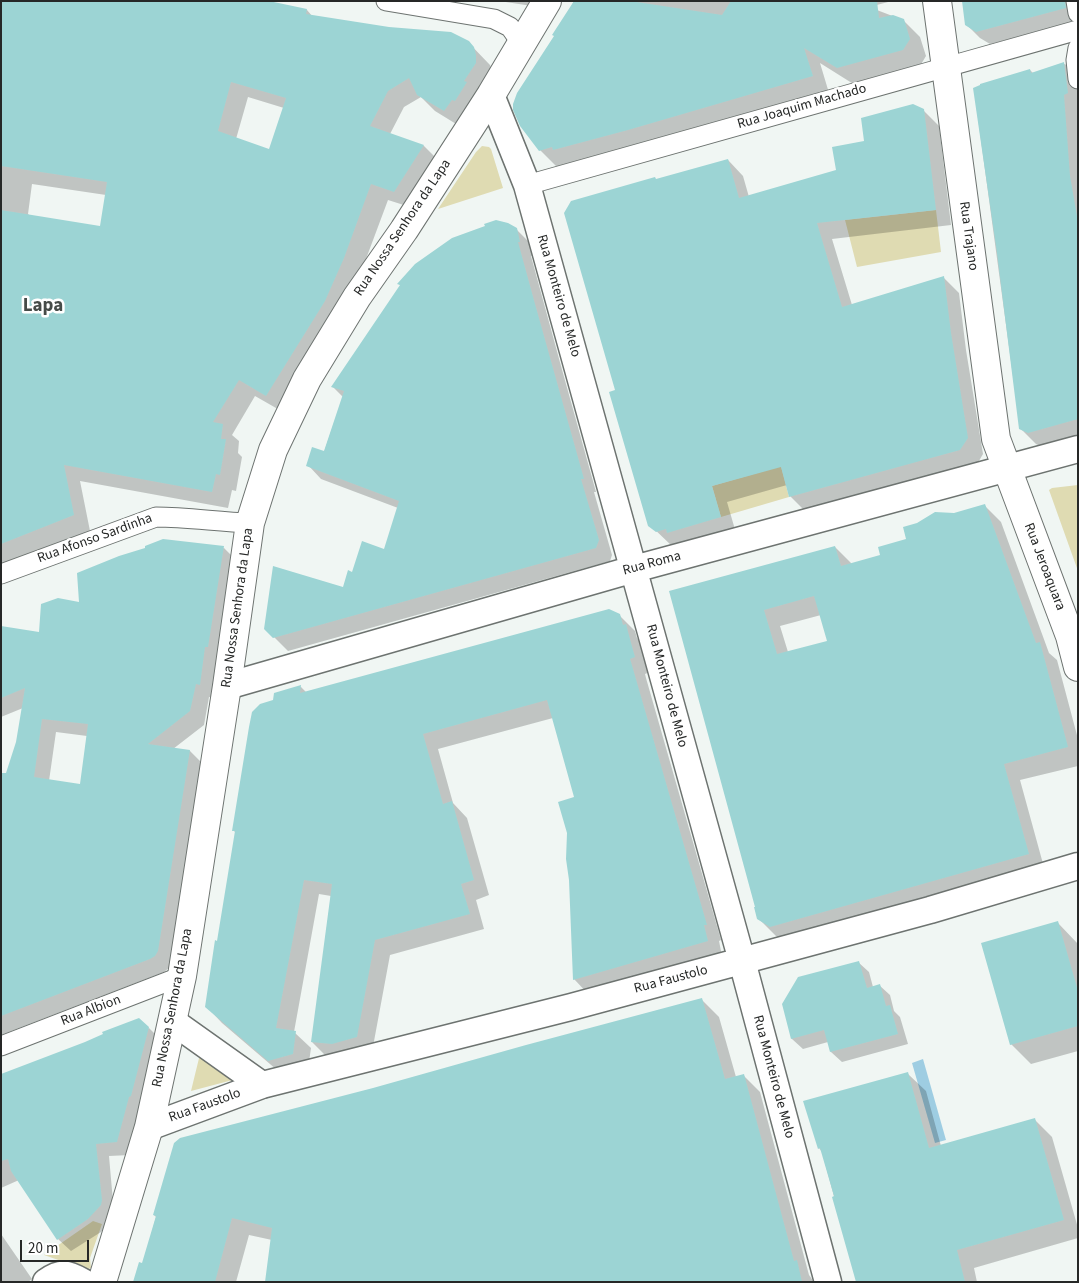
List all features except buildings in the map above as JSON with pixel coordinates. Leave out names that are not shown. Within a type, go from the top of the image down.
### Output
[{"type":"main road","name":"Rua Nossa Senhora da Lapa","points":[[102,1282],[149,1127],[182,976],[250,523],[273,450],[307,379],[357,297],[404,230],[522,44],[547,1]]},
{"type":"main road","name":"Rua Trajano","points":[[937,1],[995,434],[1006,468]]},
{"type":"main road","name":"Rua Jeroaquara","points":[[1006,468],[1070,636],[1078,667]]},
{"type":"street","points":[[386,1],[494,20],[510,28],[522,44]]},
{"type":"street","points":[[1076,1],[1078,12]]},
{"type":"street","name":"Rua Joaquim Machado","points":[[527,185],[1078,30]]},
{"type":"street","points":[[1078,48],[1076,60],[1078,79]]},
{"type":"street","name":"Rua Monteiro de Melo","points":[[490,95],[527,185],[742,961],[828,1282]]},
{"type":"street","name":"Rua Roma","points":[[227,686],[634,569],[1078,449]]},
{"type":"street","name":"Rua Afonso Sardinha","points":[[1,574],[156,517],[183,517],[219,522],[250,523]]},
{"type":"street","name":"Rua Faustolo","points":[[149,1127],[262,1085],[521,1020],[742,961],[930,910],[1078,866]]},
{"type":"street","name":"Rua Albion","points":[[1,1046],[182,976]]},
{"type":"street","name":"Rua Faustolo","points":[[172,1021],[262,1085]]},
{"type":"street","points":[[46,1282],[56,1274],[73,1276],[83,1282]]},
{"type":"shaded area","points":[[482,146],[491,149],[503,188],[438,209],[476,152]]},
{"type":"shaded area","points":[[936,210],[941,252],[857,267],[845,220]]},
{"type":"shaded area","points":[[781,466],[789,497],[721,517],[712,486]]},
{"type":"shaded area","points":[[1078,485],[1078,571],[1049,490]]},
{"type":"shaded area","points":[[201,1050],[244,1077],[191,1091]]},
{"type":"shaded area","points":[[93,1221],[102,1224],[90,1258],[91,1268],[83,1271],[70,1264],[44,1255]]},
{"type":"water","points":[[923,1059],[946,1140],[935,1143],[912,1063]]},
{"type":"district","name":"Lapa","points":[[43,307]]}]
